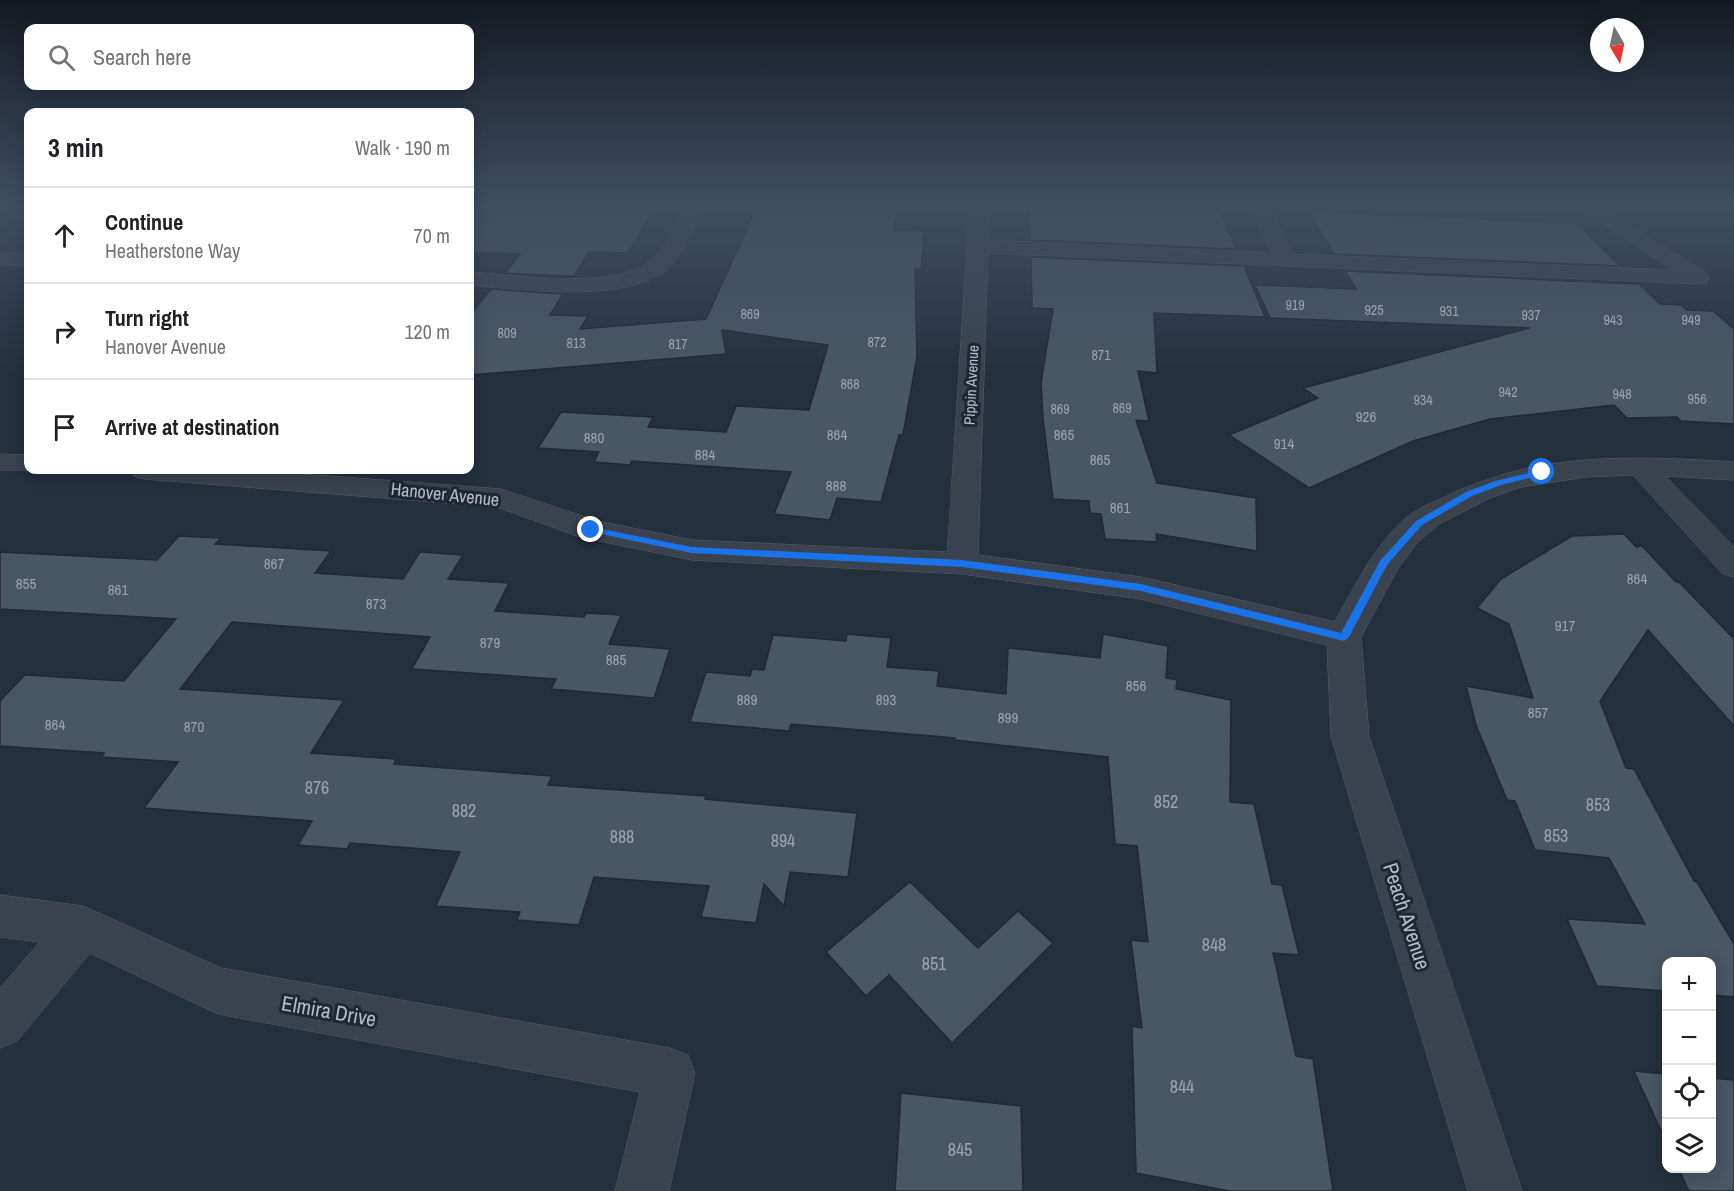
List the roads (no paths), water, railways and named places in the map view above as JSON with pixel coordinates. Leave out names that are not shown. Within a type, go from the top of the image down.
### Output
[{"type":"street","points":[[474,279],[602,285],[642,277],[659,263]]},
{"type":"street","name":"Pippin Avenue","points":[[962,563],[977,263]]},
{"type":"street","points":[[1344,263],[1698,278],[1674,263]]},
{"type":"street","points":[[0,462],[24,463]]},
{"type":"street","points":[[1639,465],[1734,566]]},
{"type":"street","points":[[1344,637],[1383,563],[1419,523],[1469,494],[1498,483],[1542,472],[1639,465],[1734,471]]},
{"type":"street","name":"Hanover Avenue","points":[[195,474],[501,498],[591,530],[692,550],[962,563],[1141,588],[1344,637]]},
{"type":"street","name":"Peach Avenue","points":[[1344,637],[1350,736],[1495,1191]]},
{"type":"street","name":"Elmira Drive","points":[[0,916],[83,927],[218,991],[670,1073],[642,1191]]},
{"type":"street","points":[[0,1024],[83,927]]}]
